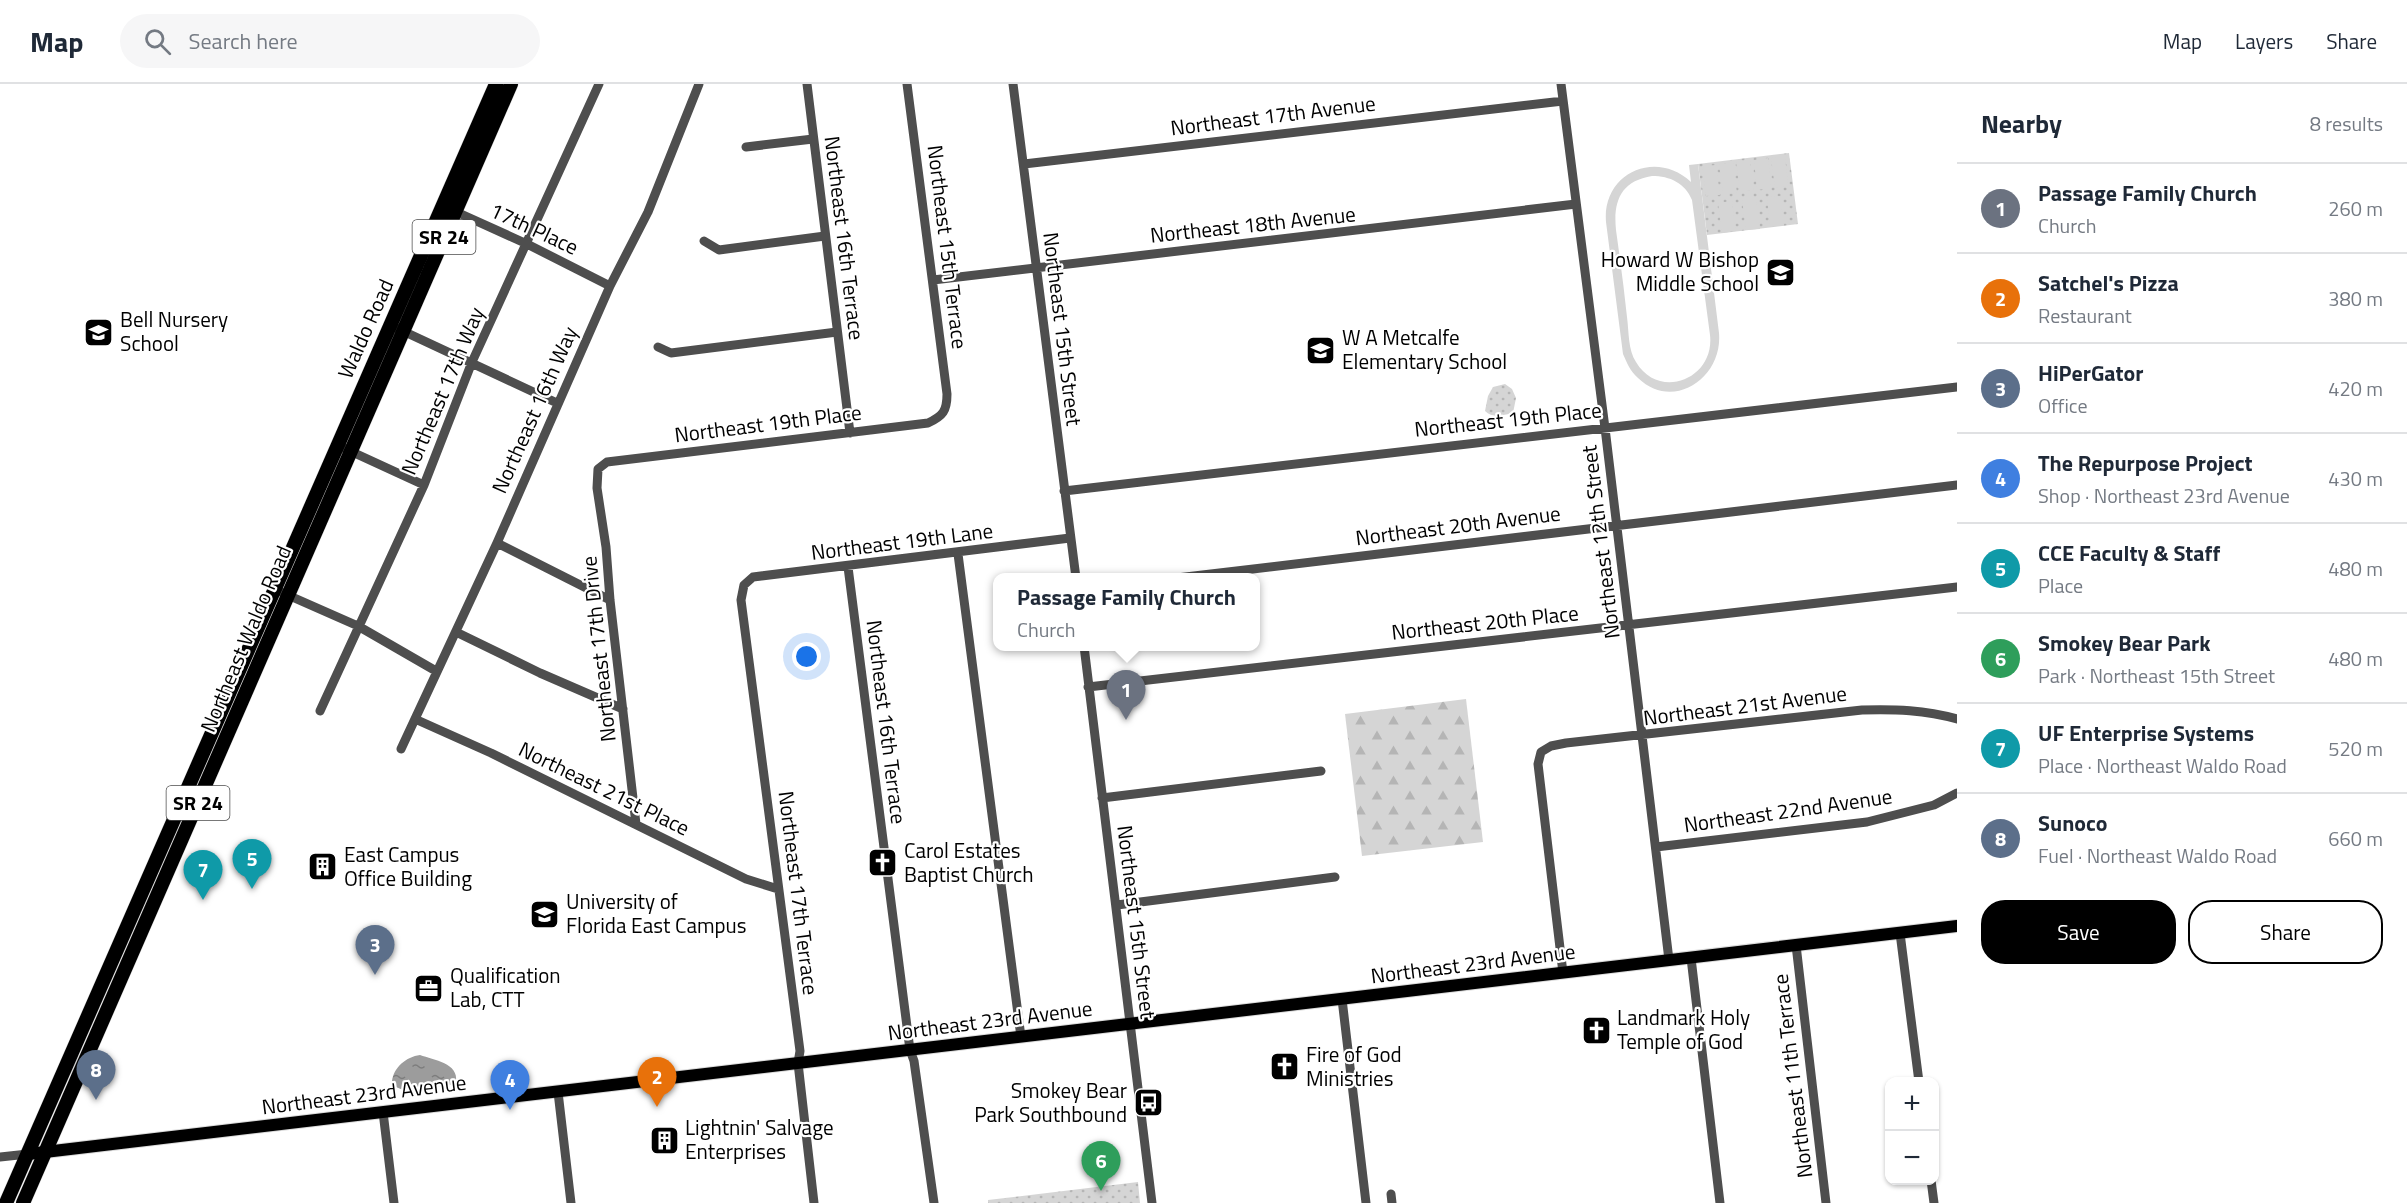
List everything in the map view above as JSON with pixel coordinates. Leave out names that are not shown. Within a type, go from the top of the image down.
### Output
[{"type":"highway","name":"Waldo Road","points":[[280,592],[344,448],[390,326],[496,84]]},
{"type":"highway","name":"SR 24","points":[[344,448],[404,332],[511,84]]},
{"type":"highway","name":"Northeast Waldo Road","points":[[28,1154],[280,592]]},
{"type":"highway","name":"Northeast Waldo Road","points":[[45,1152],[107,1011],[280,592]]},
{"type":"highway","points":[[93,1005],[107,1011]]},
{"type":"highway","name":"SR 24","points":[[23,1203],[45,1152]]},
{"type":"highway","name":"SR 24","points":[[6,1203],[28,1154]]},
{"type":"main road","name":"Northeast 23rd Avenue","points":[[28,1154],[1957,926]]},
{"type":"street","name":"Northeast 17th Way","points":[[320,711],[357,626],[424,485],[472,362],[599,84]]},
{"type":"street","name":"Northeast 16th Way","points":[[401,749],[497,543],[610,286],[648,213],[699,84]]},
{"type":"street","name":"Northeast 16th Terrace","points":[[807,84],[849,433]]},
{"type":"street","name":"Northeast 15th Terrace","points":[[908,84],[947,394],[947,407],[943,414]]},
{"type":"street","name":"Northeast 15th Street","points":[[1013,84],[1075,573]]},
{"type":"street","name":"Northeast 12th Street","points":[[1561,84],[1669,960]]},
{"type":"street","name":"Northeast 17th Avenue","points":[[1024,164],[1563,100]]},
{"type":"street","points":[[746,147],[813,139]]},
{"type":"street","name":"Northeast 18th Avenue","points":[[933,280],[1576,204]]},
{"type":"street","name":"17th Place","points":[[442,206],[527,244],[610,286]]},
{"type":"street","points":[[704,241],[719,250],[825,236]]},
{"type":"street","points":[[390,326],[472,362],[557,404]]},
{"type":"street","points":[[658,347],[671,353],[837,332]]},
{"type":"street","name":"Northeast 19th Place","points":[[1064,491],[1211,475],[1406,449],[1957,387]]},
{"type":"street","name":"Northeast 19th Place","points":[[598,469],[607,462],[928,423],[943,414]]},
{"type":"street","points":[[344,448],[424,485]]},
{"type":"street","name":"Northeast 17th Drive","points":[[598,469],[597,488],[606,547],[636,824]]},
{"type":"street","name":"Northeast 20th Avenue","points":[[1219,573],[1957,485]]},
{"type":"street","name":"Northeast 19th Lane","points":[[743,587],[753,577],[958,554],[1070,538]]},
{"type":"street","points":[[497,543],[610,600]]},
{"type":"street","points":[[958,554],[1021,1036]]},
{"type":"street","name":"Northeast 16th Terrace","points":[[848,567],[910,1050],[914,1061],[934,1203]]},
{"type":"street","name":"Northeast 17th Terrace","points":[[743,587],[741,600],[800,1051],[798,1063],[814,1203]]},
{"type":"street","name":"Northeast 20th Place","points":[[1088,687],[1957,587]]},
{"type":"street","points":[[280,592],[357,626],[436,671]]},
{"type":"street","points":[[456,632],[540,673],[623,709]]},
{"type":"street","name":"Northeast 15th Street","points":[[1084,651],[1152,1203]]},
{"type":"street","name":"Northeast 21st Avenue","points":[[1563,973],[1538,764],[1541,754],[1551,746],[1862,710],[1899,709],[1930,712],[1957,719]]},
{"type":"street","name":"Northeast 21st Place","points":[[415,719],[491,753],[746,879],[778,889]]},
{"type":"street","points":[[1102,798],[1321,771]]},
{"type":"street","name":"Northeast 22nd Avenue","points":[[1656,847],[1867,822],[1934,805],[1957,793]]},
{"type":"street","points":[[1117,905],[1335,877]]},
{"type":"street","points":[[1900,933],[1918,1077]]},
{"type":"street","name":"Northeast 11th Terrace","points":[[1796,945],[1826,1203]]},
{"type":"street","points":[[1691,958],[1720,1203]]},
{"type":"street","points":[[1342,999],[1366,1203]]},
{"type":"street","points":[[558,1092],[571,1203]]},
{"type":"street","points":[[383,1112],[394,1203]]},
{"type":"street","points":[[0,1158],[28,1154]]},
{"type":"street","points":[[1932,1185],[1934,1203]]},
{"type":"green space","points":[[1789,153],[1798,224],[1707,235],[1698,164]]},
{"type":"green space","points":[[1785,156],[1788,186],[1775,188],[1771,158]]},
{"type":"green space","points":[[1768,158],[1771,188],[1757,190],[1754,160]]},
{"type":"green space","points":[[1750,161],[1754,190],[1740,192],[1736,162]]},
{"type":"green space","points":[[1733,163],[1737,193],[1723,194],[1719,164]]},
{"type":"green space","points":[[1698,164],[1719,333],[1718,349],[1713,364],[1704,376],[1693,385],[1680,391],[1666,392],[1652,388],[1638,378],[1623,354],[1606,222],[1607,205],[1613,190],[1622,179],[1634,171],[1648,167],[1662,167],[1677,172],[1691,182],[1689,165]],"holes":[[[1659,176],[1681,185],[1692,200],[1710,335],[1709,350],[1704,363],[1684,380],[1671,382],[1658,380],[1646,374],[1636,362],[1632,352],[1615,220],[1618,201],[1626,188],[1641,179]]]},
{"type":"green space","points":[[1716,165],[1720,195],[1706,196],[1702,166]]},
{"type":"green space","points":[[1780,196],[1784,225],[1770,227],[1767,197]]},
{"type":"green space","points":[[1756,198],[1760,229],[1746,230],[1742,200]]},
{"type":"green space","points":[[1732,201],[1736,231],[1722,233],[1718,203]]},
{"type":"green space","points":[[1505,384],[1512,389],[1516,398],[1513,413],[1491,415],[1485,411],[1488,396],[1493,387]]},
{"type":"green space","points":[[1466,699],[1483,842],[1362,856],[1345,714]]},
{"type":"green space","points":[[1138,1182],[1140,1203],[988,1203],[988,1200]]},
{"type":"water","points":[[420,1055],[450,1066],[454,1070],[456,1082],[450,1085],[403,1090],[396,1087],[392,1081],[398,1067],[406,1060]]},
{"type":"place","name":"Howard W Bishop Middle School","points":[[1780,272]]},
{"type":"place","name":"Bell Nursery School","points":[[99,332]]},
{"type":"place","name":"W A Metcalfe Elementary School","points":[[1321,350]]},
{"type":"place","name":"Passage Family Church","points":[[1126,720]]},
{"type":"place","name":"Carol Estates Baptist Church","points":[[883,863]]},
{"type":"place","name":"East Campus Office Building","points":[[323,867]]},
{"type":"place","name":"CCE Faculty & Staff","points":[[252,889]]},
{"type":"place","name":"UF Enterprise Systems","points":[[203,900]]},
{"type":"place","name":"University of Florida East Campus","points":[[545,914]]},
{"type":"place","name":"HiPerGator","points":[[375,975]]},
{"type":"place","name":"Qualification Lab, CTT","points":[[429,988]]},
{"type":"place","name":"Landmark Holy Temple of God","points":[[1596,1030]]},
{"type":"place","name":"Fire of God Ministries","points":[[1285,1067]]},
{"type":"place","name":"Sunoco","points":[[96,1100]]},
{"type":"place","name":"Smokey Bear Park Southbound","points":[[1148,1103]]},
{"type":"place","name":"Satchel's Pizza","points":[[657,1107]]},
{"type":"place","name":"The Repurpose Project","points":[[510,1110]]},
{"type":"place","name":"Lightnin' Salvage Enterprises","points":[[664,1140]]},
{"type":"place","name":"Smokey Bear Park","points":[[1101,1191]]}]
